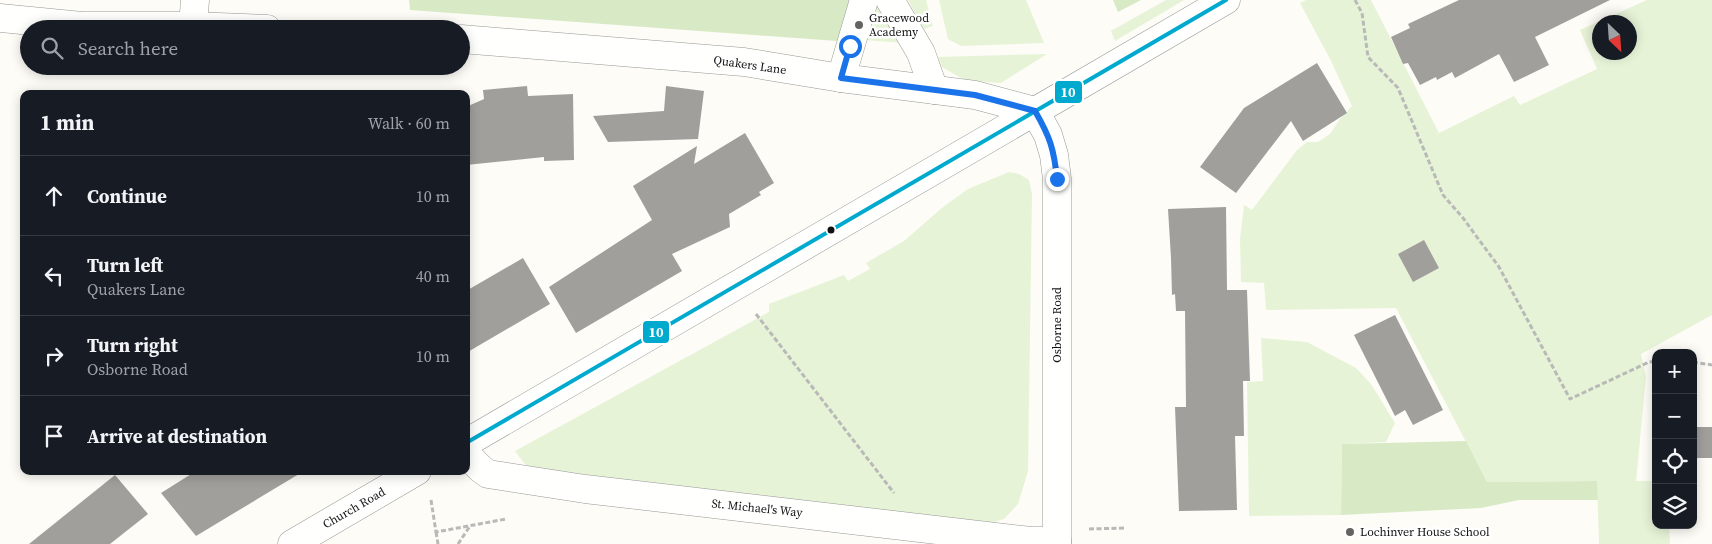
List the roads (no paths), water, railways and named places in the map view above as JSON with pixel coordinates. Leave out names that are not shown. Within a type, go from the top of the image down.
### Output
[{"type":"street","points":[[841,78],[864,0]]},
{"type":"street","points":[[890,0],[920,53],[934,90]]},
{"type":"street","points":[[470,441],[1226,0]]},
{"type":"street","points":[[134,20],[194,13],[226,20]]},
{"type":"street","points":[[0,18],[20,20]]},
{"type":"street","name":"Quakers Lane","points":[[470,39],[744,62],[841,78],[975,95],[1035,111]]},
{"type":"street","name":"Osborne Road","points":[[1035,111],[1048,135],[1054,154],[1057,179],[1057,542]]},
{"type":"street","name":"St. Michael's Way","points":[[470,458],[488,474],[585,489],[1057,542]]},
{"type":"street","name":"Church Road","points":[[292,544],[410,475]]},
{"type":"place","name":"Gracewood Academy","points":[[859,25]]},
{"type":"place","name":"Lochinver House School","points":[[1350,532]]}]
